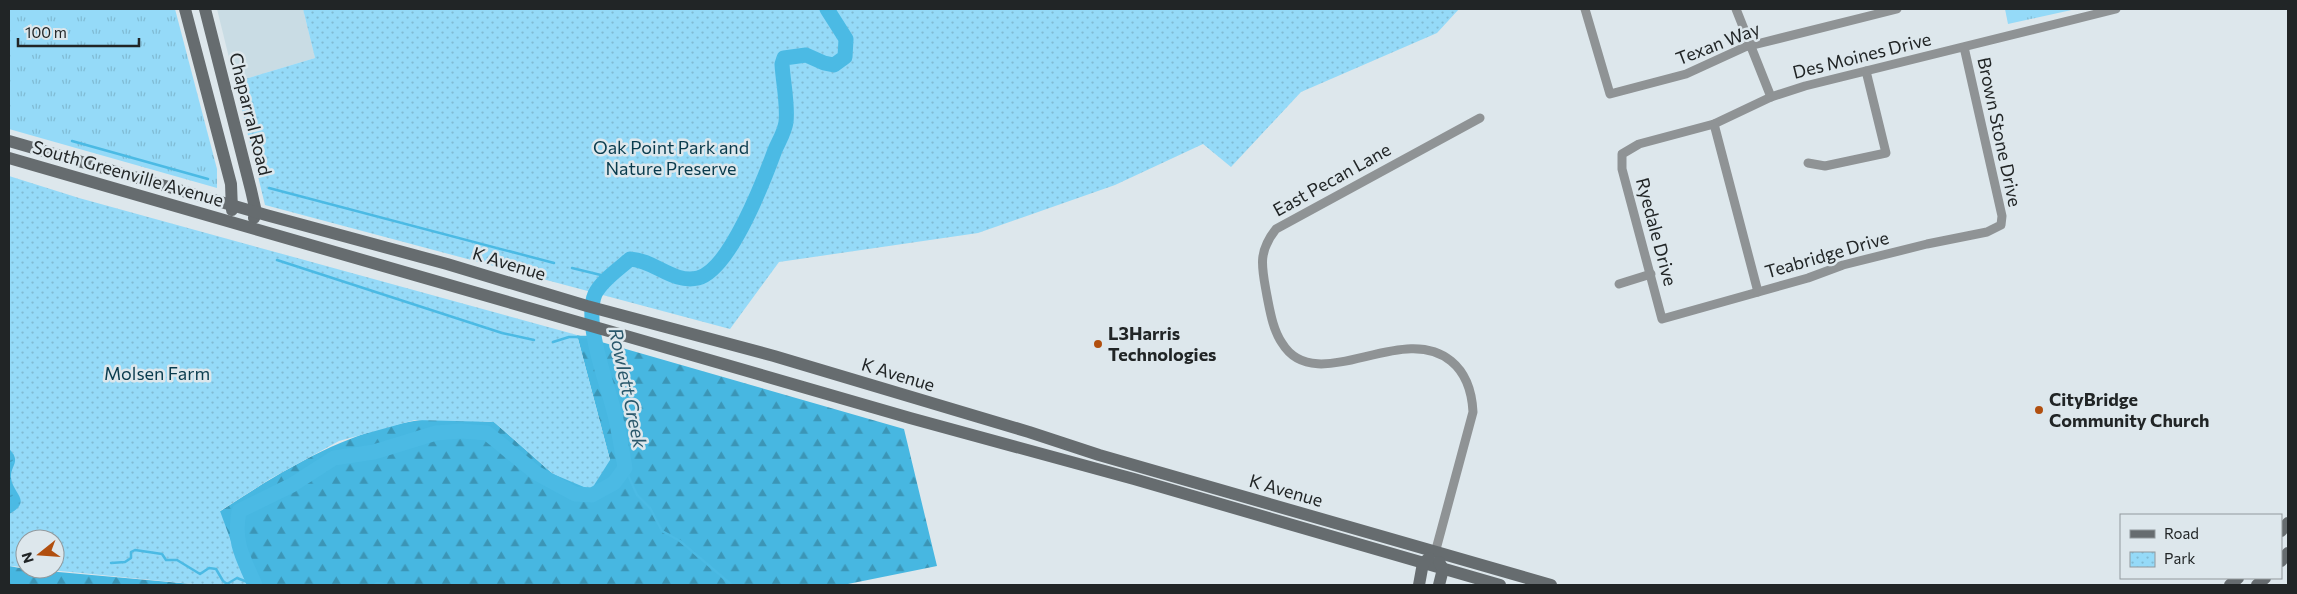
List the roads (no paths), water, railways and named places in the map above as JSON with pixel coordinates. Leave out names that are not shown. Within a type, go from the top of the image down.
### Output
[{"type":"main road","name":"Chaparral Road","points":[[185,9],[231,184],[233,222]]},
{"type":"main road","name":"Chaparral Road","points":[[205,9],[256,212],[252,228]]},
{"type":"main road","name":"South Greenville Avenue","points":[[9,141],[233,205]]},
{"type":"main road","name":"South Greenville Avenue","points":[[9,158],[233,222]]},
{"type":"main road","points":[[74,176],[78,162]]},
{"type":"main road","name":"K Avenue","points":[[233,205],[447,264],[656,325],[774,356],[1435,553],[1551,585]]},
{"type":"main road","name":"K Avenue","points":[[233,222],[858,403],[1134,479],[1500,585]]},
{"type":"main road","points":[[858,403],[864,383]]},
{"type":"main road","points":[[1009,444],[1013,427]]},
{"type":"main road","points":[[1134,479],[1137,465]]},
{"type":"main road","points":[[1419,585],[1423,563],[1435,553],[1443,569],[1439,585]]},
{"type":"street","name":"Texan Way","points":[[1585,9],[1610,94],[1686,74],[1752,46],[1897,9]]},
{"type":"street","points":[[1736,9],[1771,97]]},
{"type":"street","points":[[1857,9],[1859,18]]},
{"type":"street","name":"Des Moines Drive","points":[[1622,154],[1639,144],[1714,124],[1771,97],[1805,86],[2116,9]]},
{"type":"street","name":"Brown Stone Drive","points":[[1964,46],[2002,216],[2001,225]]},
{"type":"street","points":[[1808,163],[1825,166],[1886,153],[1866,71]]},
{"type":"street","name":"East Pecan Lane","points":[[1435,553],[1473,412],[1472,398],[1466,378],[1459,368],[1447,358],[1424,348],[1389,350],[1340,363],[1312,364],[1294,355],[1281,343],[1276,332],[1269,305],[1262,256],[1266,242],[1276,229],[1480,118]]},
{"type":"street","points":[[1714,124],[1758,292]]},
{"type":"street","name":"Ryedale Drive","points":[[1622,154],[1622,169],[1662,319]]},
{"type":"street","name":"Teabridge Drive","points":[[1662,319],[1808,278],[1843,265],[1927,244],[1987,232],[2001,225]]},
{"type":"street","points":[[1619,284],[1651,274]]},
{"type":"water","points":[[9,449],[15,457],[11,474],[12,484],[21,501],[20,505],[9,514]]},
{"type":"waterway","name":"Rowlett Creek","points":[[255,585],[238,541],[237,522],[239,511],[292,485],[334,458],[374,452],[436,433],[461,431],[487,433],[536,473],[575,494],[592,495],[614,483],[625,468],[615,415],[594,337],[592,306],[595,294],[606,279],[630,259],[639,260],[672,275],[689,279],[698,278],[710,271],[722,259],[734,242],[754,202],[784,129],[786,122],[786,100],[782,64],[784,58],[806,55],[834,65],[845,57],[846,39],[827,9]]},
{"type":"waterway","points":[[72,141],[208,179]]},
{"type":"waterway","points":[[269,188],[554,263]]},
{"type":"waterway","points":[[277,260],[502,333],[534,340]]},
{"type":"waterway","points":[[572,268],[609,277]]},
{"type":"waterway","points":[[553,342],[569,337],[595,337]]},
{"type":"waterway","points":[[625,468],[637,495],[650,508],[662,531],[680,541],[732,585]]},
{"type":"waterway","points":[[111,563],[125,562],[131,558],[131,552],[135,550],[162,554],[166,560],[177,560],[200,574],[209,568],[216,569],[227,584],[237,578],[255,585]]},
{"type":"waterway","points":[[374,585],[377,583],[387,585]]},
{"type":"place","name":"L3Harris Technologies","points":[[1098,344]]},
{"type":"place","name":"CityBridge Community Church","points":[[2039,410]]},
{"type":"park label","name":"Oak Point Park and Nature Preserve","points":[[671,158]]},
{"type":"park label","name":"Molsen Farm","points":[[157,374]]}]
